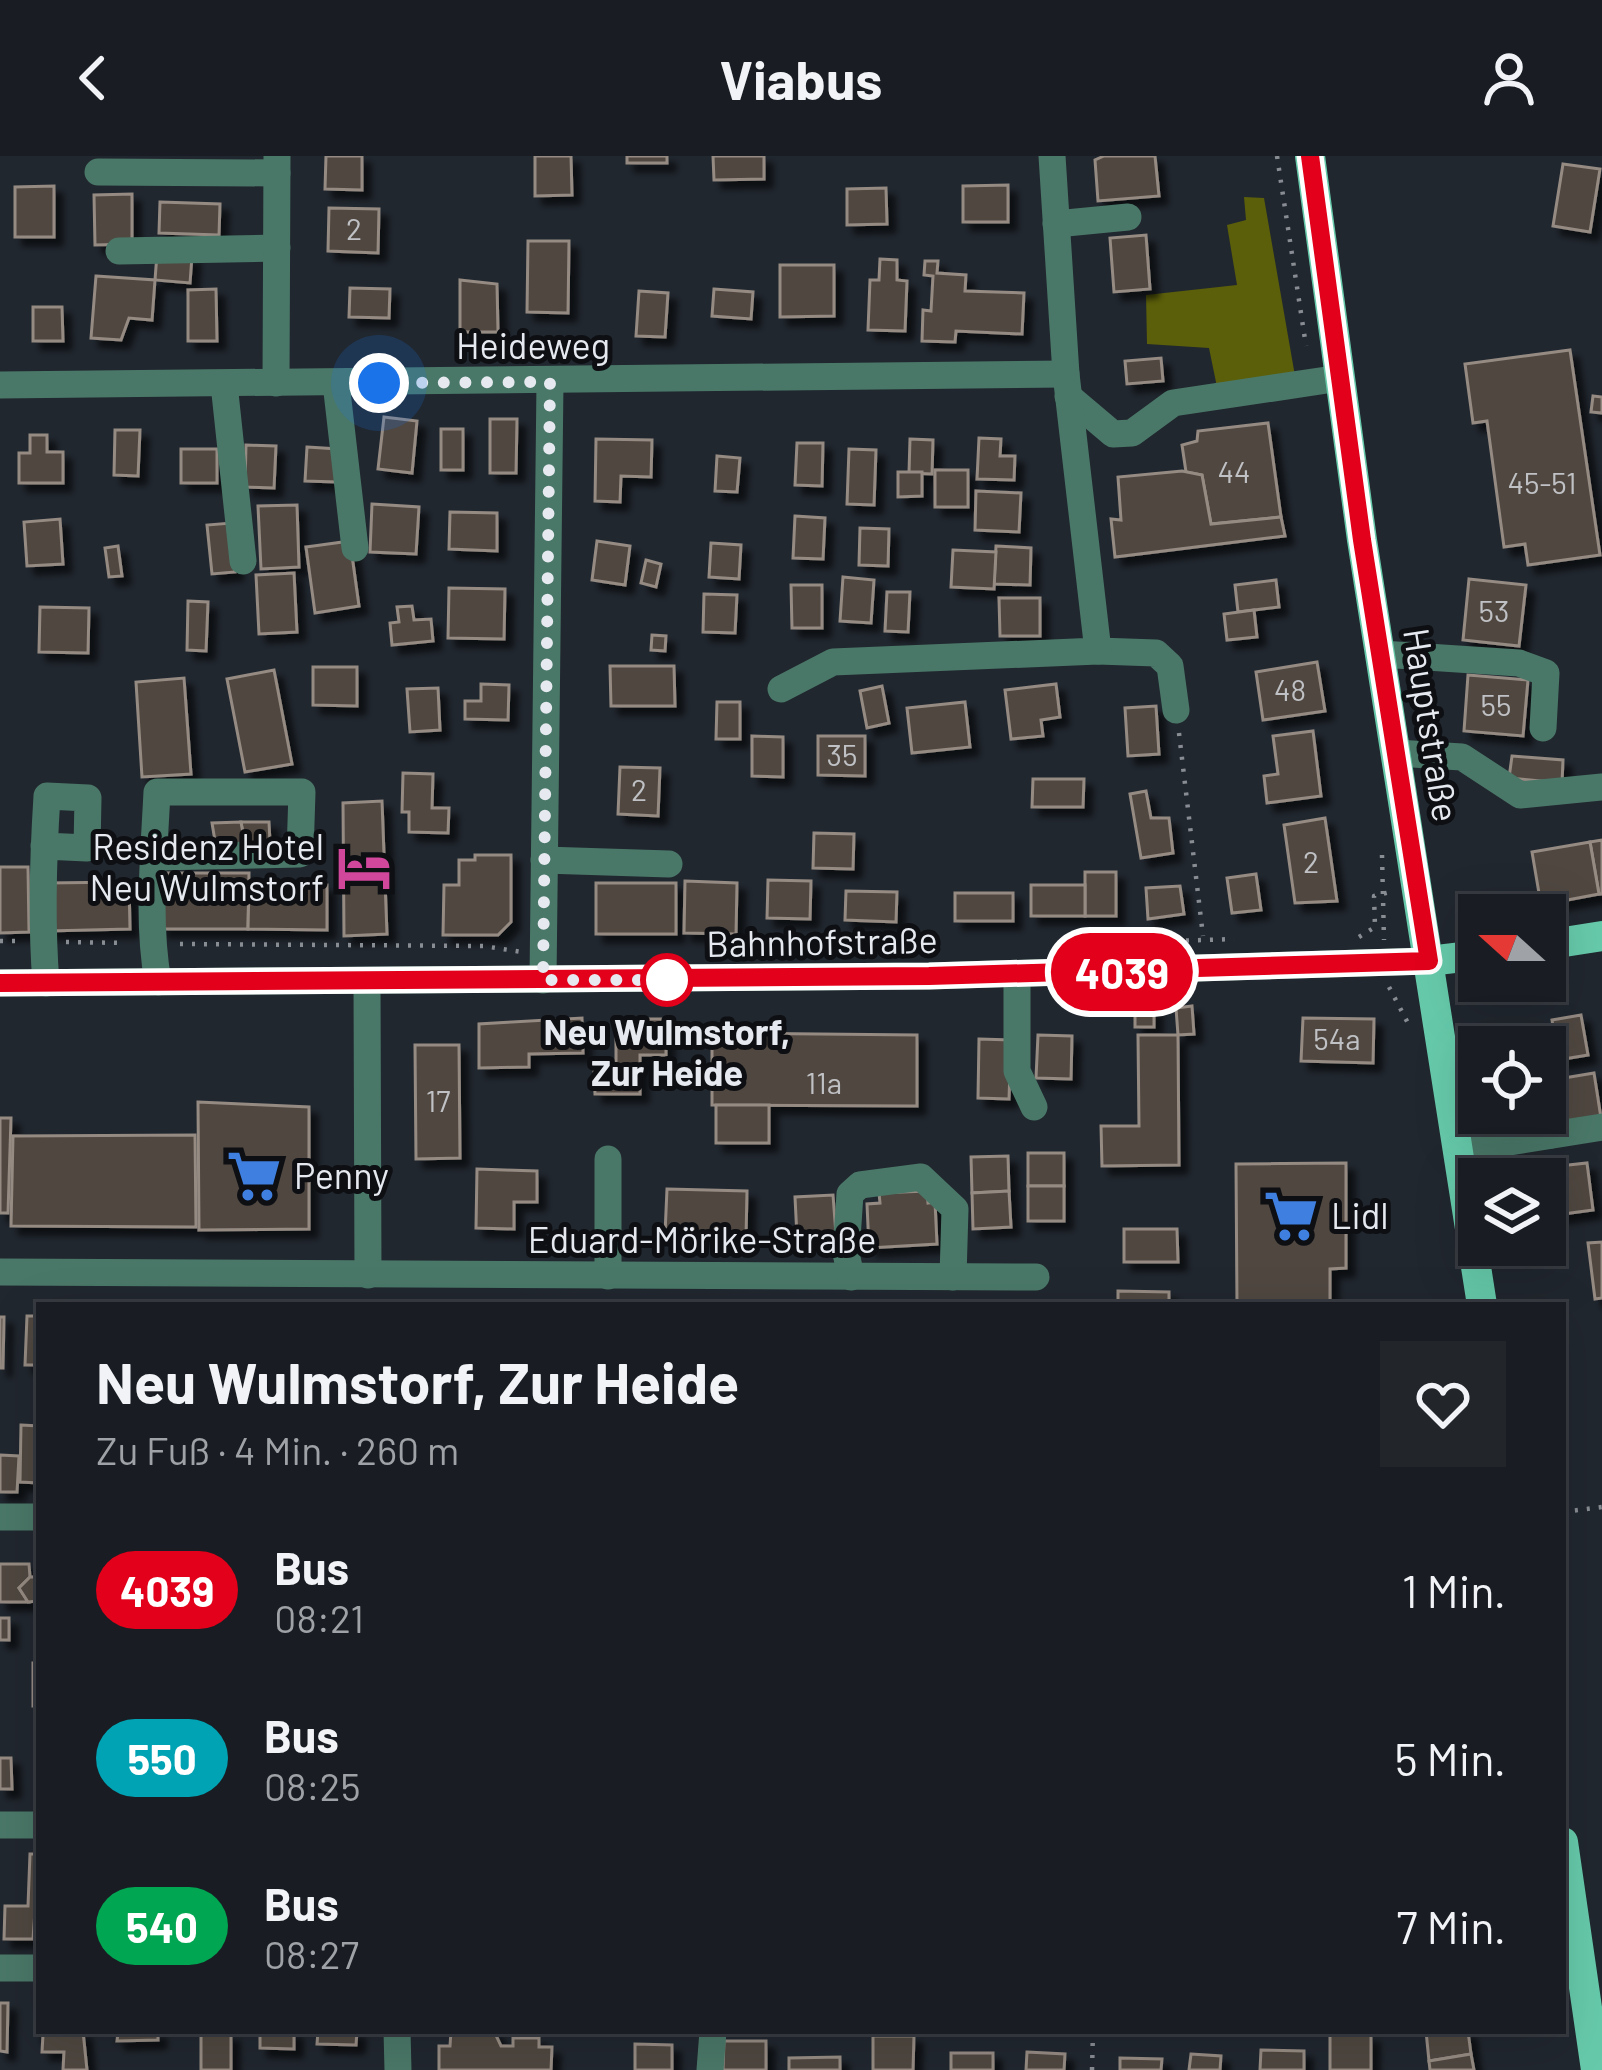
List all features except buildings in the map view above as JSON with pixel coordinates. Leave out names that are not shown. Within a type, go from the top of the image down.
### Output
[{"type":"main road","name":"Hauptstraße","points":[[1310,156],[1482,1302]]},
{"type":"main road","points":[[1566,942],[1602,936]]},
{"type":"main road","points":[[1429,961],[1458,958]]},
{"type":"main road","points":[[1566,1863],[1596,2070]]},
{"type":"street","points":[[1052,156],[1067,385],[1098,651]]},
{"type":"street","points":[[98,172],[277,164],[277,383]]},
{"type":"street","points":[[1056,224],[1128,217]]},
{"type":"street","points":[[119,251],[277,248]]},
{"type":"street","points":[[1067,385],[1113,434],[1132,433],[1173,403],[1340,378]]},
{"type":"street","points":[[543,968],[550,382]]},
{"type":"street","points":[[336,383],[355,548]]},
{"type":"street","points":[[224,384],[243,561]]},
{"type":"street","name":"Heideweg","points":[[0,385],[1067,385]]},
{"type":"street","points":[[781,688],[833,662],[1098,651],[1156,653],[1170,666],[1176,710]]},
{"type":"street","points":[[1381,654],[1519,663],[1546,673],[1543,728]]},
{"type":"street","points":[[1396,752],[1462,758],[1520,795],[1602,787]]},
{"type":"street","points":[[154,857],[300,854],[302,792],[157,791],[154,857],[151,944],[158,982]]},
{"type":"street","points":[[44,846],[46,983]]},
{"type":"street","points":[[544,860],[669,864]]},
{"type":"street","name":"Bahnhofstraße","points":[[0,983],[367,981],[543,968],[1017,974],[1429,961]]},
{"type":"street","points":[[1017,974],[1016,1071],[1034,1107]]},
{"type":"street","points":[[367,981],[368,1274]]},
{"type":"street","points":[[1447,1071],[1458,1070]]},
{"type":"street","points":[[1459,1150],[1602,1127]]},
{"type":"street","points":[[608,1159],[608,1276]]},
{"type":"street","points":[[850,1277],[846,1253],[850,1194],[860,1185],[921,1177],[955,1209],[953,1277]]},
{"type":"street","name":"Eduard-Mörike-Straße","points":[[0,1272],[1036,1277]]},
{"type":"street","points":[[0,1516],[36,1517]]},
{"type":"street","points":[[0,1825],[36,1825]]},
{"type":"street","points":[[0,1968],[36,1968]]},
{"type":"street","points":[[397,2034],[398,2070]]},
{"type":"street","points":[[710,2070],[713,2034]]},
{"type":"path","points":[[1176,710],[1203,938]]},
{"type":"path","points":[[1345,940],[1375,927],[1374,896],[1418,887]]},
{"type":"path","points":[[1159,943],[1241,939]]},
{"type":"path","points":[[0,941],[483,946],[543,968]]},
{"type":"path","points":[[1566,1512],[1602,1507]]},
{"type":"path","points":[[1092,2070],[1093,2034]]},
{"type":"shaded area","points":[[1244,197],[1264,198],[1295,376],[1217,387],[1209,348],[1147,344],[1146,295],[1237,285],[1227,225],[1246,220]]},
{"type":"bus line","name":"4039","points":[[0,983],[685,980],[1342,967],[1429,961],[1362,540],[1310,156]]},
{"type":"place","name":"Residenz Hotel Neu Wulmstorf","points":[[364,868]]},
{"type":"place","name":"Neu Wulmstorf, Zur Heide","points":[[667,980]]},
{"type":"place","name":"Penny","points":[[254,1176]]},
{"type":"place","name":"Lidl","points":[[1291,1216]]},
{"type":"route","points":[[379,383],[550,382],[543,980],[685,980],[667,980]]}]
